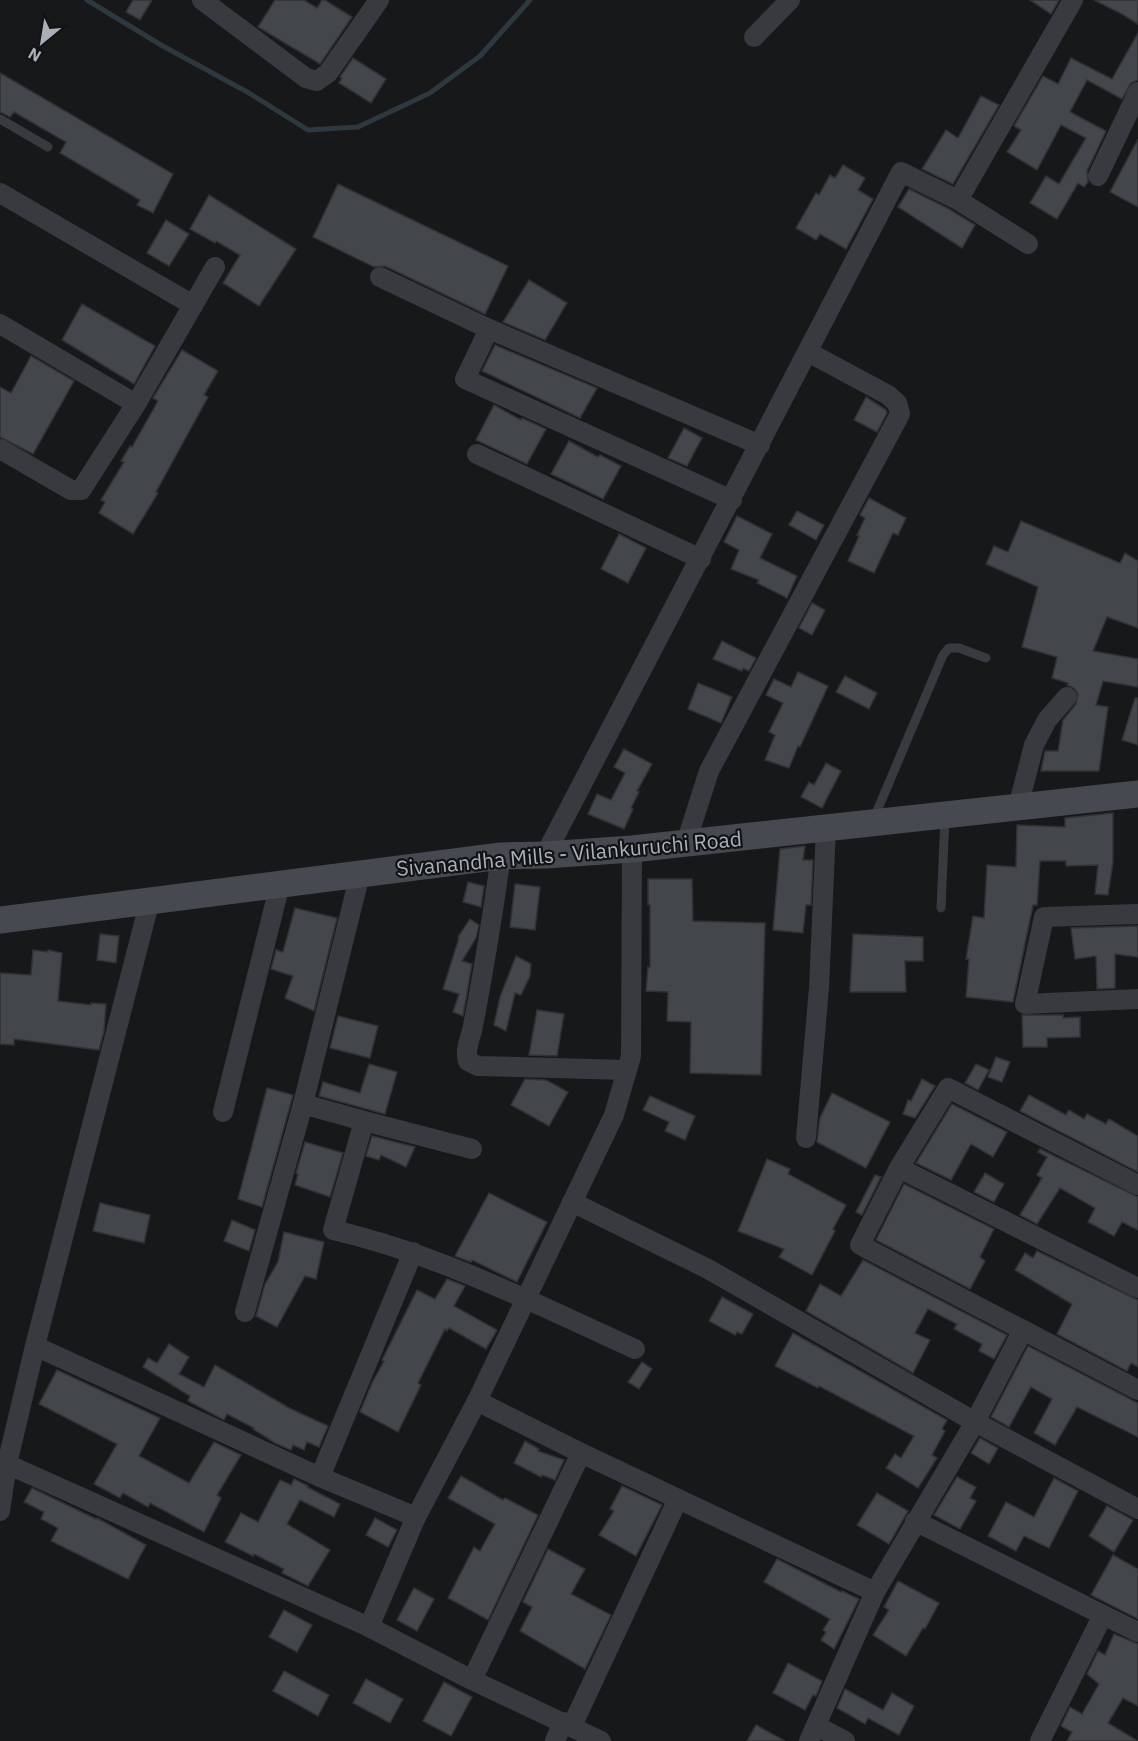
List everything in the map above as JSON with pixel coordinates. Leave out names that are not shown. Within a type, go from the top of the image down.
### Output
[{"type":"main road","name":"Sivanandha Mills - Vilankuruchi Road","points":[[0,920],[501,856],[632,849],[1138,794]]},
{"type":"street","points":[[202,0],[306,78],[317,81],[328,73],[379,0]]},
{"type":"street","points":[[754,37],[790,0]]},
{"type":"street","points":[[957,200],[1073,0]]},
{"type":"street","points":[[1098,176],[1138,92]]},
{"type":"street","points":[[545,855],[901,172],[957,200],[1028,244]]},
{"type":"street","points":[[0,193],[193,305]]},
{"type":"street","points":[[0,449],[71,490],[81,490],[136,404],[215,267]]},
{"type":"street","points":[[380,277],[489,329],[760,445]]},
{"type":"street","points":[[0,324],[136,404]]},
{"type":"street","points":[[489,329],[465,379],[732,500]]},
{"type":"street","points":[[687,843],[709,771],[900,414],[897,403],[888,395],[808,352]]},
{"type":"street","points":[[477,454],[701,559]]},
{"type":"street","points":[[1018,807],[1034,745],[1047,720],[1067,697]]},
{"type":"street","points":[[806,1138],[819,988],[826,828]]},
{"type":"street","points":[[369,1627],[416,1517],[477,1401],[614,1115],[631,1056],[632,849]]},
{"type":"street","points":[[501,856],[489,946],[472,1031],[465,1054],[468,1061],[478,1066],[627,1070]]},
{"type":"street","points":[[245,1312],[303,1104],[360,874]]},
{"type":"street","points":[[223,1112],[280,884]]},
{"type":"street","points":[[0,1511],[7,1464],[35,1346],[150,900]]},
{"type":"street","points":[[1138,914],[1044,917],[1025,1004],[1138,999]]},
{"type":"street","points":[[1138,1185],[948,1088],[899,1168],[860,1245],[1138,1390]]},
{"type":"street","points":[[303,1104],[472,1149]]},
{"type":"street","points":[[364,1121],[333,1230],[374,1239],[413,1252],[634,1349]]},
{"type":"street","points":[[899,1168],[1138,1288]]},
{"type":"street","points":[[573,1202],[708,1269],[975,1422],[1138,1509]]},
{"type":"street","points":[[320,1477],[413,1252]]},
{"type":"street","points":[[845,1741],[813,1734],[875,1592],[975,1422],[1023,1330]]},
{"type":"street","points":[[35,1346],[320,1477],[416,1517]]},
{"type":"street","points":[[477,1401],[581,1453],[875,1592]]},
{"type":"street","points":[[472,1680],[581,1453]]},
{"type":"street","points":[[7,1464],[369,1627],[472,1680],[601,1741]]},
{"type":"street","points":[[555,1741],[567,1724],[678,1499]]},
{"type":"street","points":[[915,1521],[1138,1632]]},
{"type":"street","points":[[1040,1741],[1103,1615]]},
{"type":"lane","points":[[0,119],[48,147]]},
{"type":"lane","points":[[872,823],[943,655],[949,648],[959,648],[986,658]]},
{"type":"lane","points":[[941,908],[945,815]]},
{"type":"building","points":[[133,0],[152,0],[140,20],[126,12]]},
{"type":"building","points":[[275,0],[304,0],[317,8],[322,0],[325,0],[352,17],[320,64],[258,27]]},
{"type":"building","points":[[1030,0],[1059,0],[1051,14]]},
{"type":"building","points":[[1094,0],[1138,0],[1138,24],[1122,14]]},
{"type":"building","points":[[1138,33],[1138,80],[1131,83],[1122,99],[1087,80],[1070,112],[1106,131],[1087,171],[1088,182],[1084,187],[1078,183],[1057,219],[1030,203],[1046,176],[1059,184],[1086,138],[1061,125],[1037,170],[1007,152],[1021,130],[1014,126],[1043,76],[1058,84],[1071,58],[1112,79]]},
{"type":"building","points":[[353,58],[386,79],[371,103],[339,83],[342,78],[340,77]]},
{"type":"building","points":[[0,73],[173,174],[153,213],[137,205],[140,200],[60,153],[66,142],[14,112],[10,117],[0,112]]},
{"type":"building","points":[[981,96],[999,105],[953,184],[922,169],[946,130],[958,138]]},
{"type":"building","points":[[1138,139],[1138,207],[1110,192]]},
{"type":"building","points":[[843,165],[865,178],[858,190],[873,199],[846,249],[820,234],[816,240],[796,228],[816,193],[819,195],[830,175],[835,178]]},
{"type":"building","points":[[338,184],[508,266],[485,314],[385,266],[374,267],[313,237]]},
{"type":"building","points":[[909,189],[975,225],[962,248],[898,207]]},
{"type":"building","points":[[209,195],[296,249],[259,306],[223,283],[240,255],[190,229]]},
{"type":"building","points":[[166,220],[189,234],[169,266],[147,253]]},
{"type":"building","points":[[529,280],[567,303],[545,340],[503,322]]},
{"type":"building","points":[[82,304],[155,346],[134,384],[62,340]]},
{"type":"building","points":[[495,345],[597,388],[580,418],[482,371]]},
{"type":"building","points":[[182,350],[218,371],[204,395],[208,397],[156,492],[158,493],[133,534],[99,513],[105,502],[101,500],[124,462],[121,461],[130,446],[132,447],[158,401],[153,398]]},
{"type":"building","points":[[31,356],[74,381],[33,454],[0,437],[0,387],[11,393]]},
{"type":"building","points":[[866,397],[887,413],[877,432],[854,420]]},
{"type":"building","points":[[494,405],[521,420],[522,418],[546,429],[527,464],[476,440]]},
{"type":"building","points":[[684,428],[702,438],[687,466],[668,458]]},
{"type":"building","points":[[569,441],[598,457],[600,455],[621,466],[603,499],[551,474]]},
{"type":"building","points":[[869,498],[906,518],[898,535],[893,533],[874,573],[848,561],[865,518],[860,515]]},
{"type":"building","points":[[797,511],[824,525],[816,540],[789,525]]},
{"type":"building","points":[[737,516],[772,534],[760,558],[797,576],[787,598],[757,583],[759,580],[731,569],[739,550],[724,542]]},
{"type":"building","points":[[1021,521],[1120,563],[1125,553],[1138,561],[1138,628],[1107,617],[1093,651],[1138,659],[1138,687],[1103,681],[1096,705],[1108,707],[1099,771],[1041,771],[1045,751],[1058,751],[1063,720],[1076,704],[1078,694],[1074,688],[1067,685],[1068,683],[1052,678],[1057,657],[1022,647],[1038,587],[986,564],[994,546],[1008,552]]},
{"type":"building","points":[[619,534],[646,548],[628,583],[601,569]]},
{"type":"building","points":[[812,603],[825,610],[812,635],[799,628]]},
{"type":"building","points":[[722,641],[756,658],[749,671],[743,668],[742,671],[713,659]]},
{"type":"building","points":[[798,672],[828,686],[789,768],[765,760],[775,735],[769,732],[783,703],[766,695],[774,679],[791,687]]},
{"type":"building","points":[[845,676],[877,693],[869,709],[836,692]]},
{"type":"building","points":[[698,683],[732,697],[721,723],[688,709]]},
{"type":"building","points":[[1135,698],[1138,698],[1138,745],[1122,740]]},
{"type":"building","points":[[624,749],[652,764],[637,791],[639,792],[624,829],[588,814],[597,794],[611,800],[625,773],[614,767]]},
{"type":"building","points":[[826,763],[841,771],[822,808],[801,797],[809,782],[814,785]]},
{"type":"building","points":[[1113,813],[1113,862],[1108,895],[1095,894],[1098,865],[1066,866],[1066,861],[1040,861],[1037,905],[1033,905],[1013,1002],[966,997],[969,959],[966,959],[973,916],[984,918],[987,865],[1016,867],[1017,825],[1065,827],[1065,818]]},
{"type":"building","points":[[805,846],[803,860],[813,860],[811,905],[806,905],[803,933],[773,930],[780,849]]},
{"type":"building","points":[[648,879],[692,879],[693,921],[765,923],[761,1075],[690,1073],[691,1022],[667,1021],[668,992],[646,991],[648,967],[650,967]]},
{"type":"building","points":[[468,882],[484,886],[481,907],[463,902]]},
{"type":"building","points":[[515,884],[540,887],[535,930],[510,927]]},
{"type":"building","points":[[295,908],[337,918],[314,1011],[285,998],[293,976],[271,969],[276,950],[283,952]]},
{"type":"building","points":[[470,919],[479,925],[476,938],[462,961],[472,964],[463,1016],[453,1012],[459,994],[443,989],[458,937]]},
{"type":"building","points":[[1138,926],[1138,957],[1115,954],[1115,988],[1097,989],[1096,956],[1075,959],[1071,928]]},
{"type":"building","points":[[100,934],[119,936],[116,963],[97,960]]},
{"type":"building","points":[[853,934],[923,937],[923,961],[905,961],[906,992],[850,992]]},
{"type":"building","points":[[33,950],[62,953],[58,1001],[91,1005],[91,1003],[106,1004],[104,1031],[99,1050],[14,1039],[14,1045],[0,1044],[0,973],[31,975]]},
{"type":"building","points":[[516,956],[531,964],[530,976],[521,995],[515,993],[506,1031],[494,1025],[500,997]]},
{"type":"building","points":[[537,1010],[564,1014],[557,1056],[529,1055]]},
{"type":"building","points":[[1022,1015],[1080,1017],[1080,1037],[1047,1038],[1047,1047],[1023,1047]]},
{"type":"building","points":[[338,1016],[378,1026],[370,1058],[330,1048]]},
{"type":"building","points":[[996,1057],[1010,1062],[1002,1082],[988,1077]]},
{"type":"building","points":[[369,1064],[397,1072],[385,1114],[319,1096],[323,1082],[360,1093]]},
{"type":"building","points":[[976,1064],[989,1070],[978,1090],[965,1083]]},
{"type":"building","points":[[525,1079],[546,1080],[568,1092],[549,1126],[511,1105]]},
{"type":"building","points":[[922,1079],[935,1086],[915,1118],[903,1114],[908,1100],[911,1101]]},
{"type":"building","points":[[267,1088],[293,1095],[262,1207],[238,1199]]},
{"type":"building","points":[[832,1093],[890,1122],[866,1168],[817,1142],[820,1118]]},
{"type":"building","points":[[1029,1095],[1066,1115],[1069,1110],[1084,1119],[1087,1114],[1106,1124],[1109,1119],[1138,1136],[1138,1172],[1020,1111]]},
{"type":"building","points":[[650,1096],[695,1116],[685,1140],[665,1131],[669,1122],[643,1110]]},
{"type":"building","points":[[952,1104],[1007,1132],[993,1157],[971,1144],[951,1180],[916,1163]]},
{"type":"building","points":[[372,1136],[415,1147],[406,1167],[381,1155],[379,1160],[366,1156]]},
{"type":"building","points":[[305,1142],[343,1153],[330,1197],[295,1185]]},
{"type":"building","points":[[1040,1149],[1138,1197],[1138,1230],[1122,1222],[1114,1236],[1088,1222],[1095,1208],[1060,1188],[1037,1224],[1020,1215],[1042,1178],[1037,1175],[1047,1157],[1038,1152]]},
{"type":"building","points":[[767,1159],[790,1169],[788,1174],[846,1205],[812,1275],[779,1257],[784,1249],[738,1231]]},
{"type":"building","points":[[985,1173],[1004,1184],[994,1202],[974,1192]]},
{"type":"building","points":[[875,1175],[881,1177],[862,1215],[856,1212]]},
{"type":"building","points":[[904,1184],[994,1229],[980,1257],[985,1261],[970,1289],[876,1240]]},
{"type":"building","points":[[489,1193],[547,1222],[517,1282],[472,1260],[471,1262],[455,1256]]},
{"type":"building","points":[[100,1203],[150,1215],[144,1243],[93,1231]]},
{"type":"building","points":[[232,1220],[255,1230],[249,1251],[224,1241]]},
{"type":"building","points":[[284,1232],[324,1242],[316,1279],[305,1276],[277,1327],[256,1316],[265,1284],[278,1262]]},
{"type":"building","points":[[1037,1251],[1138,1300],[1138,1367],[1131,1363],[1127,1371],[1057,1334],[1072,1304],[1015,1270],[1025,1253],[1033,1258]]},
{"type":"building","points":[[863,1260],[1007,1335],[994,1359],[979,1351],[982,1344],[954,1329],[957,1324],[928,1309],[915,1333],[930,1340],[913,1373],[806,1311],[820,1284],[841,1296]]},
{"type":"building","points":[[447,1279],[465,1286],[454,1306],[497,1330],[486,1349],[449,1328],[447,1331],[445,1329],[418,1383],[421,1385],[398,1432],[360,1412],[384,1361],[382,1360],[417,1290],[435,1299]]},
{"type":"building","points":[[722,1297],[753,1314],[742,1334],[737,1332],[735,1335],[709,1321]]},
{"type":"building","points":[[793,1333],[947,1420],[942,1429],[945,1431],[932,1455],[937,1458],[918,1488],[886,1468],[895,1454],[901,1458],[914,1436],[819,1386],[818,1388],[775,1366]]},
{"type":"building","points":[[169,1344],[189,1357],[179,1374],[204,1387],[215,1365],[291,1409],[328,1426],[319,1447],[307,1442],[304,1450],[293,1445],[291,1450],[227,1414],[224,1420],[188,1401],[190,1396],[143,1367],[148,1358],[157,1363]]},
{"type":"building","points":[[1028,1346],[1138,1403],[1138,1437],[1077,1407],[1055,1445],[1034,1433],[1052,1399],[1031,1387],[1009,1427],[991,1417]]},
{"type":"building","points":[[642,1362],[652,1369],[639,1389],[628,1382]]},
{"type":"building","points":[[57,1370],[160,1418],[139,1456],[189,1483],[214,1442],[241,1455],[217,1495],[221,1498],[204,1532],[150,1503],[148,1507],[123,1493],[120,1498],[94,1484],[117,1444],[39,1404]]},
{"type":"building","points":[[980,1438],[998,1448],[989,1464],[971,1453]]},
{"type":"building","points":[[525,1441],[539,1449],[538,1451],[564,1460],[555,1480],[542,1475],[541,1477],[514,1463]]},
{"type":"building","points":[[461,1476],[503,1500],[505,1498],[538,1515],[488,1620],[448,1598],[474,1547],[480,1551],[495,1524],[448,1498]]},
{"type":"building","points":[[957,1477],[976,1487],[970,1498],[976,1501],[960,1529],[934,1515]]},
{"type":"building","points":[[1054,1478],[1078,1491],[1049,1548],[1024,1536],[1016,1551],[988,1536],[1006,1502],[1034,1517]]},
{"type":"building","points":[[294,1479],[340,1504],[334,1517],[300,1500],[287,1524],[330,1550],[308,1586],[282,1573],[284,1569],[225,1542],[241,1513],[258,1522],[280,1480],[291,1485]]},
{"type":"building","points":[[622,1486],[662,1505],[636,1556],[599,1535],[614,1511],[610,1509]]},
{"type":"building","points":[[32,1488],[97,1518],[146,1545],[128,1579],[51,1541],[58,1528],[41,1519],[44,1512],[24,1502]]},
{"type":"building","points":[[877,1493],[908,1511],[889,1544],[857,1525]]},
{"type":"building","points":[[1107,1506],[1133,1520],[1114,1552],[1089,1536]]},
{"type":"building","points":[[375,1518],[397,1530],[388,1547],[366,1535]]},
{"type":"building","points":[[548,1549],[585,1569],[571,1594],[611,1615],[585,1669],[520,1631],[532,1607],[523,1602]]},
{"type":"building","points":[[1113,1555],[1138,1569],[1138,1619],[1091,1595]]},
{"type":"building","points":[[777,1559],[859,1599],[834,1649],[821,1640],[826,1632],[823,1630],[830,1619],[764,1582]]},
{"type":"building","points":[[898,1581],[939,1603],[925,1629],[923,1628],[906,1656],[873,1635],[889,1610],[884,1607]]},
{"type":"building","points":[[414,1588],[434,1599],[417,1631],[397,1620]]},
{"type":"building","points":[[284,1610],[312,1625],[297,1652],[269,1637]]},
{"type":"building","points":[[1114,1634],[1138,1644],[1138,1706],[1123,1698],[1108,1723],[1138,1741],[1067,1741],[1072,1732],[1061,1726],[1070,1707],[1082,1714],[1099,1684],[1087,1674],[1098,1651],[1105,1655]]},
{"type":"building","points":[[788,1663],[822,1681],[816,1696],[813,1695],[805,1710],[773,1693]]},
{"type":"building","points":[[284,1671],[329,1695],[318,1716],[273,1691]]},
{"type":"building","points":[[366,1679],[403,1699],[390,1723],[353,1703]]},
{"type":"building","points":[[444,1682],[472,1697],[451,1736],[423,1721]]},
{"type":"building","points":[[845,1689],[883,1710],[892,1693],[914,1706],[899,1735],[868,1718],[865,1724],[837,1708]]},
{"type":"building","points":[[756,1725],[785,1741],[747,1741]]},
{"type":"waterway","points":[[87,0],[161,45],[249,93],[308,130],[358,127],[430,93],[480,56],[530,0]]}]
